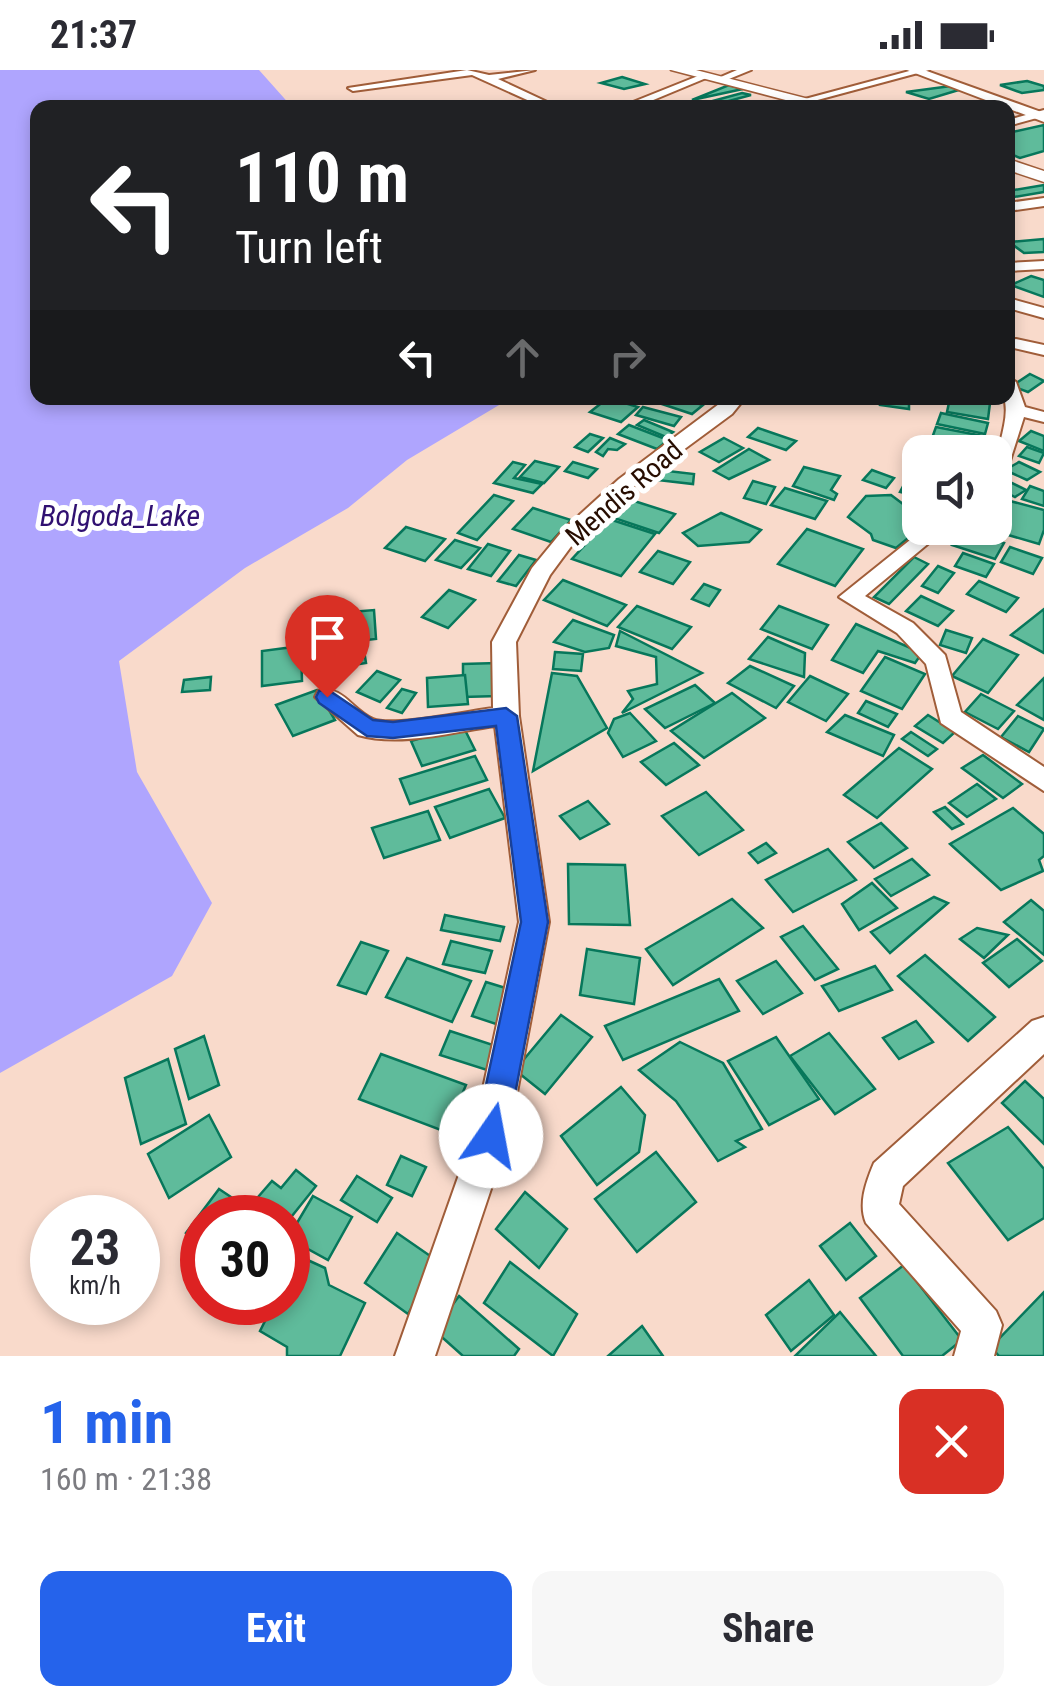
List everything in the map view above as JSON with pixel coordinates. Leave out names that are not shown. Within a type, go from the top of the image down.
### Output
[{"type":"highway","points":[[678,70],[813,100]]},
{"type":"highway","points":[[1015,167],[1044,178]]},
{"type":"main road","points":[[918,70],[1003,100]]},
{"type":"main road","points":[[932,70],[1007,100]]},
{"type":"main road","points":[[1015,103],[1042,114]]},
{"type":"main road","points":[[1015,104],[1042,114]]},
{"type":"street","points":[[386,96],[530,70]]},
{"type":"street","points":[[646,100],[746,70]]},
{"type":"street","points":[[810,99],[918,70]]},
{"type":"street","points":[[353,88],[459,72],[492,78],[535,100]]},
{"type":"street","points":[[1015,121],[1042,114]]},
{"type":"street","points":[[1015,206],[1044,202]]},
{"type":"street","points":[[1015,267],[1044,265]]},
{"type":"street","points":[[1015,305],[1044,313]]},
{"type":"street","points":[[1015,345],[1044,350]]},
{"type":"street","points":[[1009,435],[1017,410],[1015,404]]},
{"type":"street","name":"Mendis Road","points":[[415,1356],[491,1136],[534,922],[506,716],[504,642],[540,573],[571,534],[612,496],[730,405]]},
{"type":"street","points":[[1017,410],[1044,417]]},
{"type":"street","points":[[916,545],[850,597],[905,628],[938,660],[950,717],[1044,780]]},
{"type":"street","points":[[327,697],[367,728],[393,730],[506,716]]},
{"type":"street","points":[[974,1356],[982,1325],[879,1210],[887,1176],[1044,1032]]},
{"type":"water","name":"Bolgoda_Lake","points":[[0,70],[259,70],[286,100],[30,100],[30,405],[499,405],[407,460],[348,508],[245,568],[119,661],[137,772],[212,903],[172,976],[0,1073]]},
{"type":"building","points":[[622,77],[645,84],[624,89],[601,83]]},
{"type":"building","points":[[1027,81],[1044,86],[1044,90],[1022,93],[1000,85]]},
{"type":"building","points":[[729,85],[743,89],[692,100]]},
{"type":"building","points":[[951,86],[962,89],[929,99],[906,92]]},
{"type":"building","points":[[742,93],[751,95],[733,100],[716,100]]},
{"type":"building","points":[[1044,125],[1044,151],[1015,156],[1015,131]]},
{"type":"building","points":[[1044,185],[1044,192],[1015,197],[1015,190]]},
{"type":"building","points":[[1044,239],[1044,252],[1024,253],[1015,246],[1015,241]]},
{"type":"building","points":[[1031,276],[1044,280],[1044,297],[1015,286]]},
{"type":"building","points":[[1030,374],[1044,381],[1028,392],[1015,384]]},
{"type":"building","points":[[599,405],[638,407],[621,422],[590,412]]},
{"type":"building","points":[[665,405],[703,405],[692,414]]},
{"type":"building","points":[[948,405],[990,405],[988,419],[947,412]]},
{"type":"building","points":[[643,407],[681,417],[674,426],[636,415]]},
{"type":"building","points":[[941,413],[988,423],[985,434],[937,424]]},
{"type":"building","points":[[644,420],[673,432],[666,437],[637,425]]},
{"type":"building","points":[[629,425],[668,440],[657,449],[618,434]]},
{"type":"building","points":[[936,427],[978,435],[933,435]]},
{"type":"building","points":[[758,428],[796,441],[786,450],[748,437]]},
{"type":"building","points":[[1031,431],[1044,436],[1044,451],[1019,441]]},
{"type":"building","points":[[590,434],[603,438],[588,452],[575,447]]},
{"type":"building","points":[[610,438],[625,444],[617,450],[608,449],[603,456],[596,452]]},
{"type":"building","points":[[724,438],[743,448],[719,462],[700,452]]},
{"type":"building","points":[[1027,447],[1044,453],[1039,463],[1019,456]]},
{"type":"building","points":[[749,449],[769,460],[729,479],[714,471]]},
{"type":"building","points":[[535,461],[559,467],[544,483],[520,477]]},
{"type":"building","points":[[513,462],[525,465],[514,478],[542,484],[533,493],[494,483]]},
{"type":"building","points":[[573,462],[597,469],[588,478],[565,471]]},
{"type":"building","points":[[1019,462],[1040,472],[1027,480],[1012,473],[1012,466]]},
{"type":"building","points":[[804,467],[840,476],[831,490],[837,494],[834,500],[793,486]]},
{"type":"building","points":[[659,470],[694,474],[693,484],[657,480]]},
{"type":"building","points":[[872,470],[894,478],[886,488],[863,480]]},
{"type":"building","points":[[753,481],[775,487],[766,504],[744,498]]},
{"type":"building","points":[[1012,483],[1026,490],[1012,496]]},
{"type":"building","points":[[1030,486],[1044,491],[1044,506],[1022,499]]},
{"type":"building","points":[[785,488],[827,501],[815,519],[771,505]]},
{"type":"building","points":[[494,495],[513,501],[477,540],[458,533]]},
{"type":"building","points":[[891,495],[902,503],[902,543],[896,548],[873,540],[871,534],[848,517],[866,496]]},
{"type":"building","points":[[631,500],[675,514],[659,533],[614,518]]},
{"type":"building","points":[[1012,502],[1044,510],[1039,544],[1012,536]]},
{"type":"building","points":[[533,508],[571,520],[551,542],[513,529]]},
{"type":"building","points":[[721,513],[761,530],[749,542],[698,546],[683,533]]},
{"type":"building","points":[[609,519],[655,534],[621,576],[572,559]]},
{"type":"building","points":[[406,527],[445,539],[425,561],[385,548]]},
{"type":"building","points":[[807,529],[863,549],[835,586],[778,564]]},
{"type":"building","points":[[455,540],[480,548],[461,568],[436,560]]},
{"type":"building","points":[[488,544],[510,551],[491,576],[468,569]]},
{"type":"building","points":[[952,545],[1003,545],[995,559]]},
{"type":"building","points":[[1010,547],[1042,558],[1033,574],[1001,562]]},
{"type":"building","points":[[658,551],[690,562],[673,584],[640,572]]},
{"type":"building","points":[[963,553],[994,564],[986,577],[955,566]]},
{"type":"building","points":[[519,555],[536,560],[516,586],[498,581]]},
{"type":"building","points":[[914,557],[928,564],[889,604],[874,597]]},
{"type":"building","points":[[938,566],[954,573],[938,593],[922,586]]},
{"type":"building","points":[[563,580],[626,605],[607,626],[544,600]]},
{"type":"building","points":[[979,581],[1018,598],[1006,612],[967,594]]},
{"type":"building","points":[[704,584],[720,590],[709,606],[692,599]]},
{"type":"building","points":[[449,590],[475,600],[448,628],[422,617]]},
{"type":"building","points":[[921,596],[953,611],[938,626],[906,611]]},
{"type":"building","points":[[637,606],[691,627],[672,649],[618,627]]},
{"type":"building","points":[[779,606],[828,625],[812,649],[761,629]]},
{"type":"building","points":[[1044,609],[1044,653],[1011,635]]},
{"type":"building","points":[[374,610],[376,639],[328,644],[327,614]]},
{"type":"building","points":[[573,620],[614,635],[609,648],[585,652],[554,642]]},
{"type":"building","points":[[856,624],[922,653],[915,663],[878,651],[863,673],[832,660]]},
{"type":"building","points":[[946,630],[972,638],[966,653],[940,645]]},
{"type":"building","points":[[620,631],[702,673],[622,713],[633,699],[628,691],[657,684],[656,657],[616,646]]},
{"type":"building","points":[[768,637],[805,653],[804,677],[749,659]]},
{"type":"building","points":[[983,639],[1018,655],[988,693],[952,676]]},
{"type":"building","points":[[363,644],[366,663],[334,668],[331,648]]},
{"type":"building","points":[[301,646],[302,681],[262,686],[262,651]]},
{"type":"building","points":[[555,652],[583,654],[581,671],[553,669]]},
{"type":"building","points":[[885,657],[925,674],[902,709],[861,691]]},
{"type":"building","points":[[497,663],[498,696],[463,697],[463,664]]},
{"type":"building","points":[[750,666],[794,686],[776,708],[728,683]]},
{"type":"building","points":[[377,671],[400,680],[380,702],[357,692]]},
{"type":"building","points":[[552,673],[577,676],[607,728],[533,771]]},
{"type":"building","points":[[465,675],[468,704],[428,707],[427,678]]},
{"type":"building","points":[[810,676],[848,694],[826,721],[788,702]]},
{"type":"building","points":[[211,677],[210,690],[182,692],[184,680]]},
{"type":"building","points":[[1044,678],[1044,720],[1017,705]]},
{"type":"building","points":[[695,685],[715,703],[665,728],[645,709]]},
{"type":"building","points":[[402,689],[416,693],[402,713],[387,708]]},
{"type":"building","points":[[317,690],[335,720],[293,736],[276,705]]},
{"type":"building","points":[[732,693],[765,718],[704,758],[671,731]]},
{"type":"building","points":[[981,694],[1014,711],[998,729],[965,712]]},
{"type":"building","points":[[866,701],[897,714],[888,727],[858,713]]},
{"type":"building","points":[[630,713],[656,741],[623,757],[608,733],[614,719]]},
{"type":"building","points":[[845,715],[894,735],[883,756],[827,732]]},
{"type":"building","points":[[928,715],[955,732],[943,743],[915,726]]},
{"type":"building","points":[[1018,716],[1044,729],[1029,752],[1001,737]]},
{"type":"building","points":[[463,726],[475,750],[422,766],[411,741]]},
{"type":"building","points":[[911,732],[937,749],[928,756],[902,739]]},
{"type":"building","points":[[674,743],[699,765],[666,785],[641,762]]},
{"type":"building","points":[[899,748],[932,769],[877,818],[844,795]]},
{"type":"building","points":[[983,755],[1022,784],[1003,798],[962,768]]},
{"type":"building","points":[[475,756],[487,780],[410,804],[400,779]]},
{"type":"building","points":[[977,784],[996,799],[967,817],[949,803]]},
{"type":"building","points":[[489,789],[505,818],[450,838],[435,807]]},
{"type":"building","points":[[706,792],[743,830],[699,855],[662,816]]},
{"type":"building","points":[[588,801],[609,824],[580,839],[560,816]]},
{"type":"building","points":[[945,807],[963,824],[952,829],[934,812]]},
{"type":"building","points":[[1013,808],[1044,834],[1044,856],[1039,860],[1043,871],[1001,890],[950,844]]},
{"type":"building","points":[[428,811],[440,840],[384,858],[372,828]]},
{"type":"building","points":[[881,823],[907,848],[874,868],[848,842]]},
{"type":"building","points":[[766,843],[776,853],[758,863],[749,853]]},
{"type":"building","points":[[828,849],[856,880],[793,912],[766,880]]},
{"type":"building","points":[[912,859],[929,875],[891,896],[875,879]]},
{"type":"building","points":[[568,864],[625,865],[630,925],[569,924]]},
{"type":"building","points":[[872,883],[897,908],[859,930],[842,904]]},
{"type":"building","points":[[934,897],[948,903],[890,953],[871,932]]},
{"type":"building","points":[[732,899],[763,928],[673,985],[646,949]]},
{"type":"building","points":[[1031,900],[1044,911],[1044,955],[1004,922]]},
{"type":"building","points":[[445,915],[504,927],[500,941],[441,930]]},
{"type":"building","points":[[803,926],[838,969],[815,980],[781,937]]},
{"type":"building","points":[[977,928],[1008,935],[984,958],[960,939]]},
{"type":"building","points":[[1017,939],[1042,961],[1009,987],[983,963]]},
{"type":"building","points":[[451,941],[492,951],[485,973],[443,964]]},
{"type":"building","points":[[361,942],[388,951],[366,994],[338,985]]},
{"type":"building","points":[[587,949],[640,958],[634,1004],[580,995]]},
{"type":"building","points":[[925,955],[995,1017],[968,1041],[898,976]]},
{"type":"building","points":[[407,958],[471,981],[452,1022],[386,997]]},
{"type":"building","points":[[776,961],[802,993],[763,1014],[737,981]]},
{"type":"building","points":[[875,966],[892,990],[839,1011],[822,986]]},
{"type":"building","points":[[719,979],[739,1011],[623,1060],[605,1026]]},
{"type":"building","points":[[486,982],[512,990],[499,1025],[472,1016]]},
{"type":"building","points":[[561,1015],[592,1037],[545,1094],[515,1070]]},
{"type":"building","points":[[916,1021],[933,1042],[899,1059],[883,1038]]},
{"type":"building","points":[[450,1031],[496,1046],[487,1070],[440,1055]]},
{"type":"building","points":[[829,1033],[875,1089],[835,1114],[790,1056]]},
{"type":"building","points":[[204,1036],[219,1085],[189,1099],[175,1049]]},
{"type":"building","points":[[776,1037],[819,1099],[769,1125],[728,1061]]},
{"type":"building","points":[[680,1042],[723,1063],[762,1129],[736,1141],[745,1147],[718,1161],[676,1101],[639,1070]]},
{"type":"building","points":[[381,1054],[466,1085],[446,1132],[359,1099]]},
{"type":"building","points":[[168,1059],[186,1124],[141,1144],[125,1078]]},
{"type":"building","points":[[1025,1081],[1044,1099],[1044,1144],[1002,1103]]},
{"type":"building","points":[[621,1087],[645,1115],[639,1152],[597,1185],[561,1136]]},
{"type":"building","points":[[209,1115],[231,1157],[169,1198],[148,1154]]},
{"type":"building","points":[[1008,1127],[1044,1169],[1044,1218],[1008,1240],[948,1163]]},
{"type":"building","points":[[656,1152],[696,1202],[637,1252],[595,1199]]},
{"type":"building","points":[[401,1156],[426,1167],[412,1196],[387,1185]]},
{"type":"building","points":[[296,1170],[316,1186],[309,1195],[260,1195],[272,1181],[281,1188]]},
{"type":"building","points":[[357,1176],[392,1198],[377,1222],[341,1200]]},
{"type":"building","points":[[525,1192],[567,1229],[539,1268],[496,1229]]},
{"type":"building","points":[[313,1196],[352,1217],[328,1260],[310,1250]]},
{"type":"building","points":[[850,1223],[876,1256],[846,1280],[820,1246]]},
{"type":"building","points":[[397,1233],[439,1262],[408,1314],[365,1283]]},
{"type":"building","points":[[310,1261],[325,1268],[329,1285],[365,1303],[340,1356],[287,1356],[287,1347],[260,1331],[263,1325],[310,1325]]},
{"type":"building","points":[[510,1262],[577,1314],[553,1356],[484,1303]]},
{"type":"building","points":[[904,1265],[962,1340],[942,1356],[903,1356],[860,1298]]},
{"type":"building","points":[[809,1280],[834,1315],[791,1351],[766,1315]]},
{"type":"building","points":[[1044,1292],[1044,1356],[999,1356],[991,1347]]},
{"type":"building","points":[[459,1296],[519,1349],[514,1356],[463,1356],[434,1330]]},
{"type":"building","points":[[840,1312],[876,1356],[795,1356]]},
{"type":"building","points":[[642,1326],[663,1356],[608,1356]]},
{"type":"route","points":[[327,697],[367,728],[393,730],[506,716],[534,922],[491,1136]]}]
